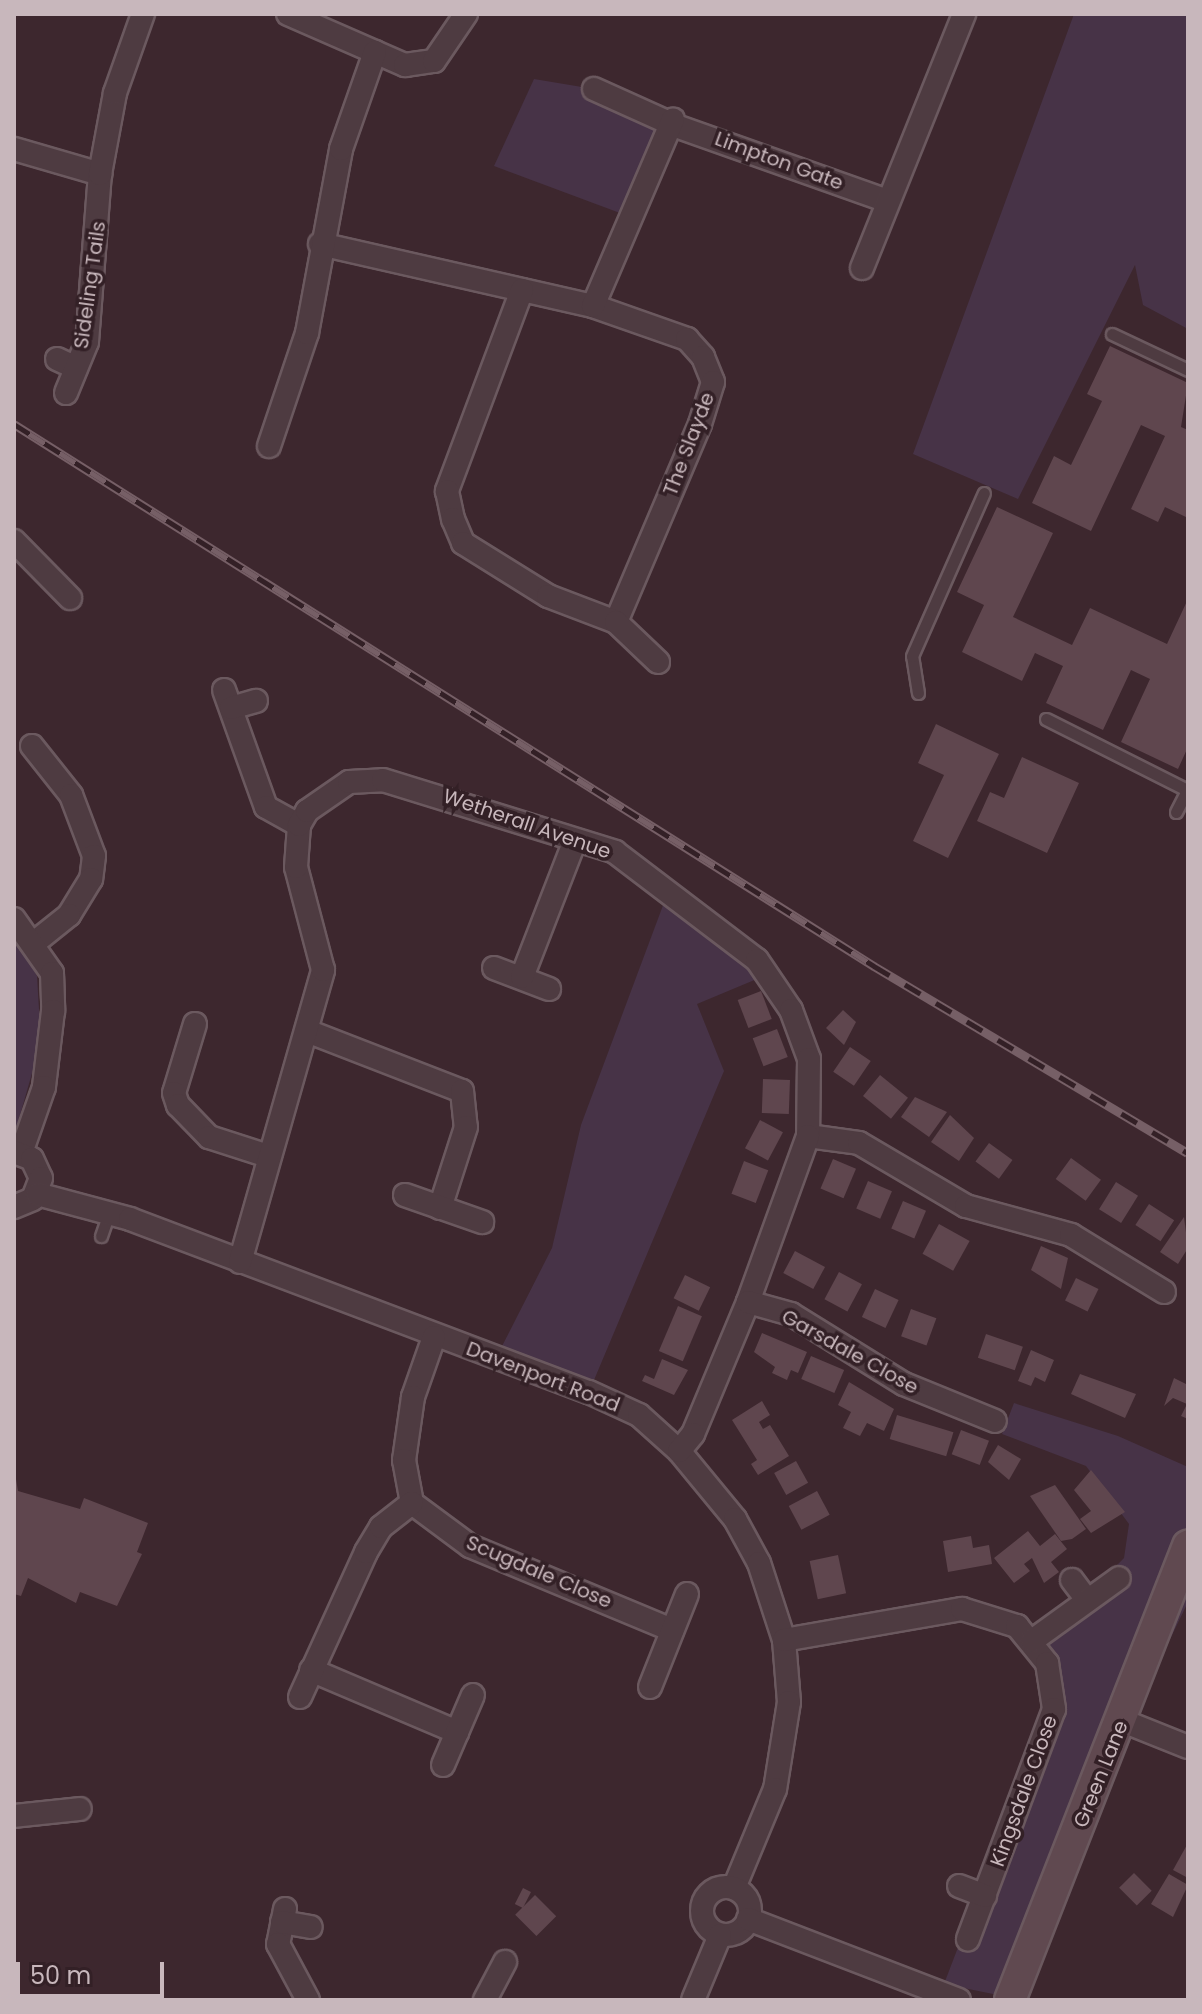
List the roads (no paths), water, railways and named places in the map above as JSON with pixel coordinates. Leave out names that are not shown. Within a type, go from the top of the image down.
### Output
[{"type":"main road","name":"Green Lane","points":[[1010,2000],[1123,1721],[1188,1546]]},
{"type":"street","name":"Sideling Tails","points":[[66,393],[66,364],[88,329],[100,174],[115,93],[143,14]]},
{"type":"street","points":[[288,14],[405,65],[434,61],[466,14]]},
{"type":"street","points":[[862,268],[964,14]]},
{"type":"street","points":[[269,446],[307,333],[320,244],[341,149],[375,52]]},
{"type":"street","name":"Limpton Gate","points":[[594,89],[888,201]]},
{"type":"street","points":[[593,306],[673,119]]},
{"type":"street","points":[[14,149],[100,174]]},
{"type":"street","name":"The Slayde","points":[[320,244],[593,306],[687,339],[713,382],[616,622]]},
{"type":"street","points":[[522,290],[447,491],[453,519],[463,543],[548,596],[616,622],[630,642],[658,662]]},
{"type":"street","points":[[14,541],[70,598]]},
{"type":"street","points":[[240,1262],[323,970],[296,867],[299,825],[266,807],[228,699],[256,701]]},
{"type":"street","points":[[32,746],[77,811],[94,856],[91,879],[69,915],[35,942]]},
{"type":"street","name":"Wetherall Avenue","points":[[299,825],[328,792],[349,782],[383,780],[438,792],[574,843],[615,852],[763,967],[791,1010],[809,1059],[808,1136],[748,1302],[693,1434],[679,1451]]},
{"type":"street","points":[[64,833],[77,811]]},
{"type":"street","points":[[522,977],[574,843]]},
{"type":"street","points":[[14,919],[35,942],[52,973],[53,1038],[34,1127],[18,1152],[39,1168],[37,1194],[14,1207]]},
{"type":"street","points":[[494,968],[549,989]]},
{"type":"street","points":[[195,1024],[174,1093],[178,1105],[209,1137],[268,1156]]},
{"type":"street","points":[[307,1031],[462,1091],[466,1127],[440,1208]]},
{"type":"street","points":[[808,1136],[859,1143],[966,1206],[1071,1235],[1116,1276],[1164,1292]]},
{"type":"street","name":"Davenport Road","points":[[37,1194],[109,1213],[434,1337],[589,1392],[639,1415],[679,1451],[735,1519],[759,1563],[784,1640],[789,1702],[775,1789],[734,1888]]},
{"type":"street","points":[[405,1195],[482,1222]]},
{"type":"street","name":"Garsdale Close","points":[[748,1302],[791,1314],[904,1384],[995,1421]]},
{"type":"street","points":[[300,1697],[366,1552],[381,1527],[412,1503],[404,1460],[413,1397],[434,1337]]},
{"type":"street","name":"Scugdale Close","points":[[412,1503],[470,1546],[672,1630]]},
{"type":"street","points":[[1032,1641],[1119,1578]]},
{"type":"street","points":[[1072,1580],[1087,1600]]},
{"type":"street","points":[[650,1687],[687,1594]]},
{"type":"street","name":"Kingsdale Close","points":[[784,1640],[962,1609],[991,1613],[1032,1641],[1047,1663],[1054,1709],[968,1939]]},
{"type":"street","points":[[311,1670],[457,1732]]},
{"type":"street","points":[[443,1765],[473,1695]]},
{"type":"street","points":[[1123,1721],[1188,1747]]},
{"type":"street","points":[[14,1816],[68,1818]]},
{"type":"street","points":[[959,1886],[985,1896]]},
{"type":"street","points":[[734,1888],[744,1895],[748,1919],[732,1934],[720,1935],[703,1920],[702,1906],[713,1890],[734,1888]]},
{"type":"street","points":[[308,2000],[278,1944],[284,1915],[311,1927]]},
{"type":"street","points":[[748,1919],[959,2000]]},
{"type":"street","points":[[693,2000],[720,1935]]},
{"type":"lane","points":[[1112,334],[1188,370]]},
{"type":"lane","points":[[918,693],[912,656],[984,493]]},
{"type":"lane","points":[[1046,719],[1188,789],[1176,812]]},
{"type":"lane","points":[[101,1236],[109,1213]]},
{"type":"railway","points":[[14,424],[874,966],[1188,1153]]}]
